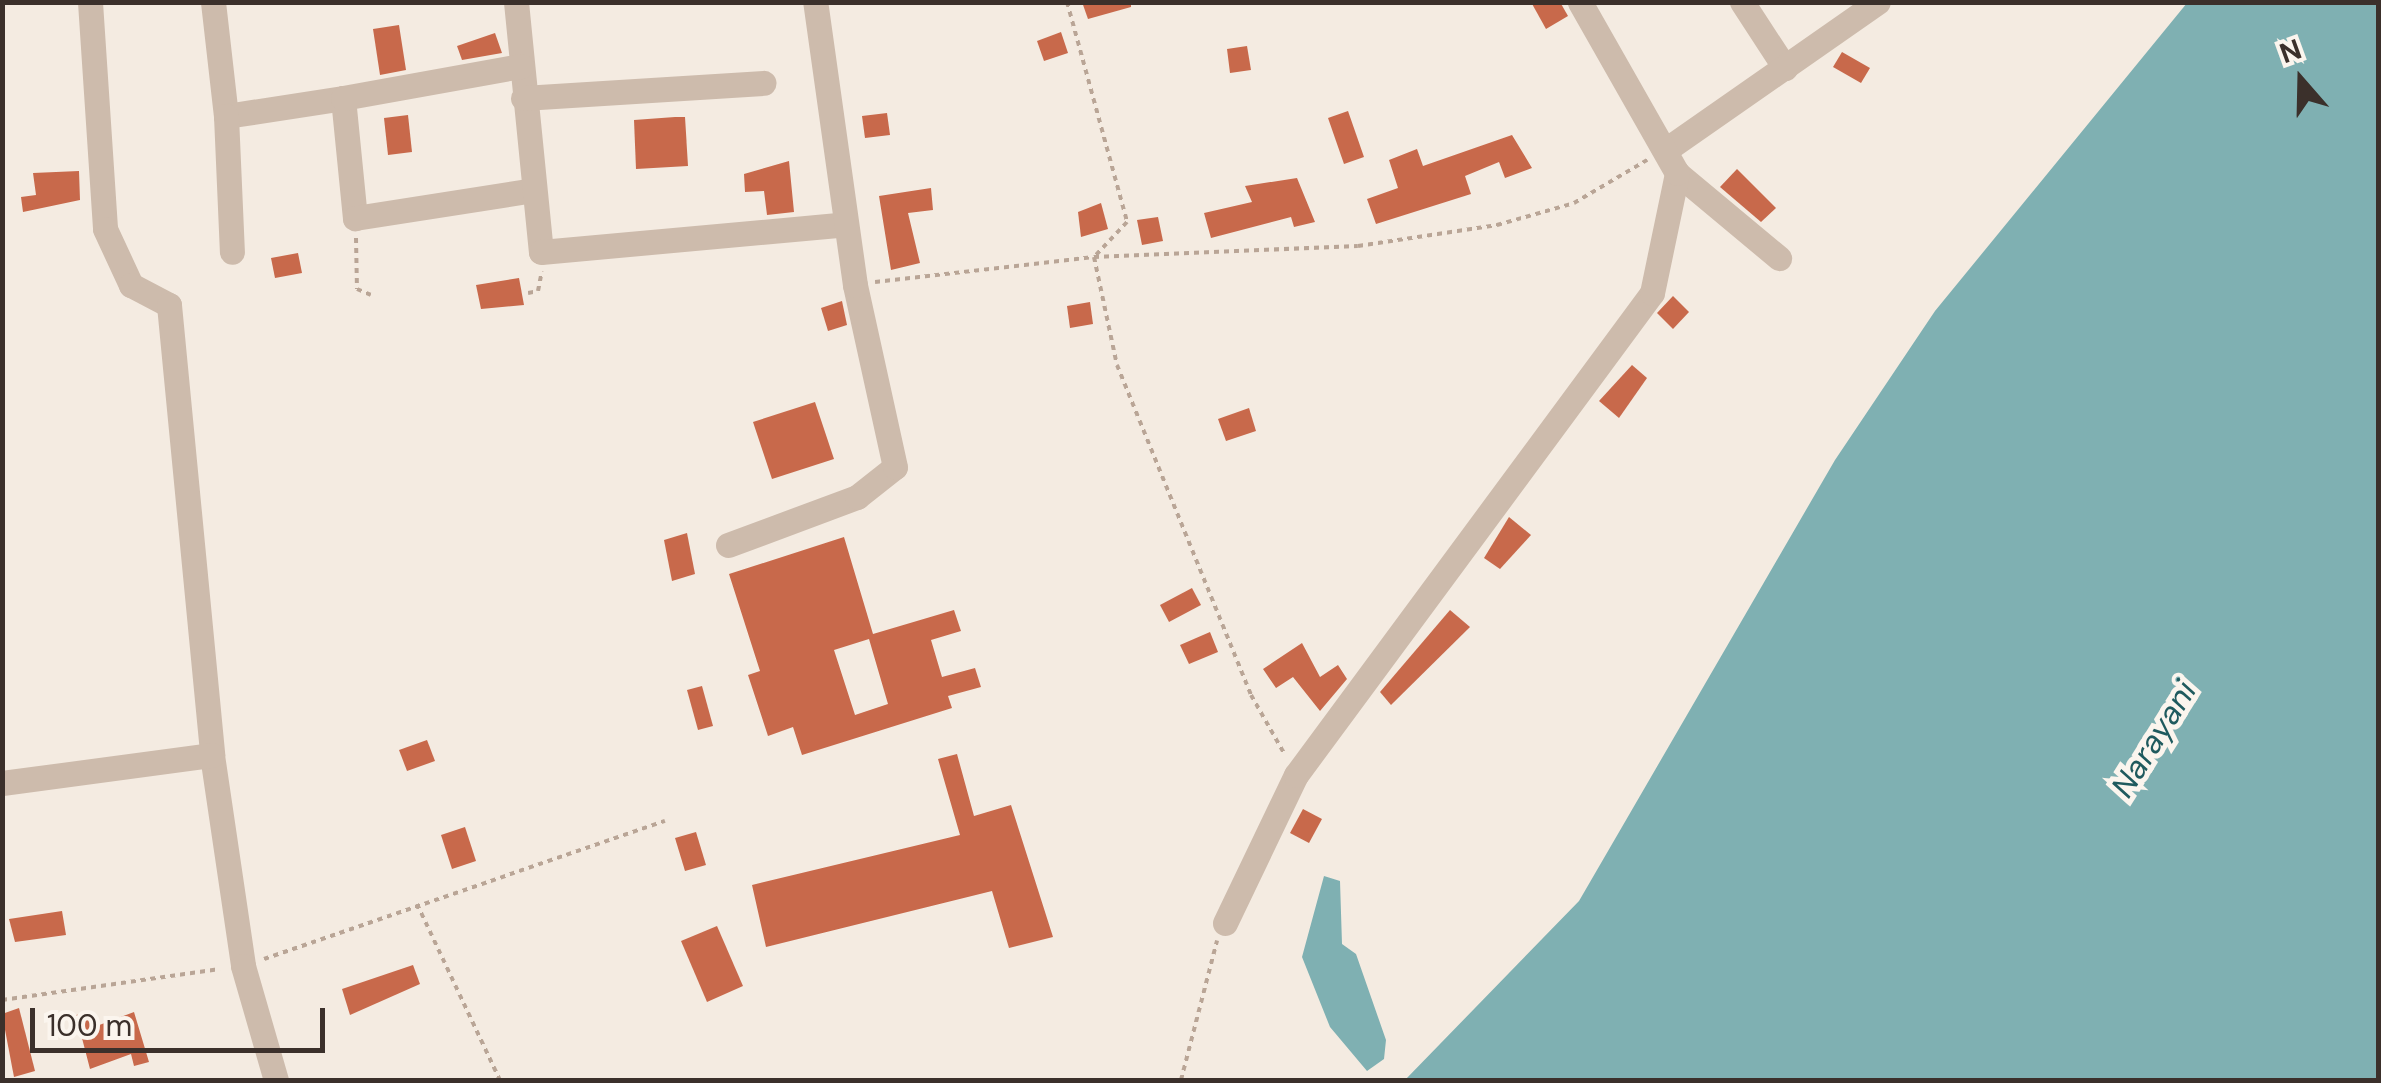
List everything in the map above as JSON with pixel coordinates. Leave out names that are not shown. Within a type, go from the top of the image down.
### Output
[{"type":"street","points":[[90,2],[105,229],[132,284],[169,306],[212,754],[242,966],[276,1080]]},
{"type":"street","points":[[213,2],[226,116],[232,252]]},
{"type":"street","points":[[516,2],[541,252],[846,224]]},
{"type":"street","points":[[728,546],[858,497],[895,467],[855,285],[815,2]]},
{"type":"street","points":[[1580,2],[1672,161],[1780,258]]},
{"type":"street","points":[[1742,2],[1786,68]]},
{"type":"street","points":[[1225,923],[1296,774],[1652,292],[1672,161],[1786,68],[1878,2]]},
{"type":"street","points":[[226,116],[521,66]]},
{"type":"street","points":[[524,98],[764,83]]},
{"type":"street","points":[[344,98],[355,218],[534,190]]},
{"type":"street","points":[[2,783],[212,754]]},
{"type":"path","points":[[988,2],[1001,2]]},
{"type":"path","points":[[1067,2],[1127,222],[1094,257]]},
{"type":"path","points":[[855,285],[1094,257],[1358,246],[1497,225],[1574,203],[1672,161]]},
{"type":"path","points":[[355,218],[357,289],[371,295]]},
{"type":"path","points":[[1094,257],[1117,364],[1251,695],[1296,774]]},
{"type":"path","points":[[2,1000],[242,966],[665,822]]},
{"type":"path","points":[[418,904],[500,1080]]},
{"type":"path","points":[[1181,1080],[1186,1034],[1225,923]]},
{"type":"water","name":"Narayani","points":[[2187,3],[2378,3],[2378,1080],[1405,1080],[1579,901],[1835,460],[1935,311]]},
{"type":"water","points":[[1324,876],[1340,881],[1342,944],[1356,954],[1386,1040],[1384,1059],[1367,1071],[1330,1027],[1302,957]]},
{"type":"building","points":[[1082,2],[1131,2],[1131,7],[1088,19]]},
{"type":"building","points":[[1531,2],[1560,2],[1568,16],[1546,29]]},
{"type":"building","points":[[399,25],[406,70],[380,75],[373,29]]},
{"type":"building","points":[[1061,32],[1068,53],[1044,61],[1037,41]]},
{"type":"building","points":[[495,33],[502,53],[462,60],[457,46]]},
{"type":"building","points":[[1247,46],[1251,70],[1230,73],[1227,49]]},
{"type":"building","points":[[1842,52],[1870,68],[1861,83],[1833,67]]},
{"type":"building","points":[[1348,111],[1364,157],[1344,164],[1328,118]]},
{"type":"building","points":[[887,113],[890,135],[865,138],[862,116]]},
{"type":"building","points":[[408,115],[412,152],[388,155],[384,118]]},
{"type":"building","points":[[685,117],[688,166],[636,169],[634,120]]},
{"type":"building","points":[[1512,135],[1532,168],[1505,178],[1499,162],[1465,176],[1471,194],[1376,224],[1367,199],[1398,188],[1389,160],[1417,149],[1423,166]]},
{"type":"building","points":[[789,161],[794,212],[767,215],[764,191],[745,192],[744,174]]},
{"type":"building","points":[[1737,169],[1776,208],[1761,222],[1720,187]]},
{"type":"building","points":[[79,171],[80,200],[23,212],[21,197],[36,195],[33,173]]},
{"type":"building","points":[[1297,178],[1315,222],[1294,227],[1291,217],[1211,238],[1204,213],[1252,202],[1245,186]]},
{"type":"building","points":[[931,188],[933,210],[908,213],[920,263],[891,270],[879,196]]},
{"type":"building","points":[[1101,203],[1108,229],[1081,237],[1078,212]]},
{"type":"building","points":[[1158,217],[1163,241],[1142,245],[1137,220]]},
{"type":"building","points":[[298,253],[302,273],[275,278],[271,258]]},
{"type":"building","points":[[519,278],[524,305],[481,309],[476,285]]},
{"type":"building","points":[[1673,296],[1689,312],[1673,329],[1657,313]]},
{"type":"building","points":[[842,301],[847,325],[828,331],[821,308]]},
{"type":"building","points":[[1090,302],[1093,324],[1070,328],[1067,306]]},
{"type":"building","points":[[1632,365],[1647,378],[1619,418],[1599,401]]},
{"type":"building","points":[[815,402],[834,459],[772,479],[753,422]]},
{"type":"building","points":[[1249,408],[1256,431],[1226,441],[1218,419]]},
{"type":"building","points":[[1509,517],[1531,535],[1500,569],[1484,558]]},
{"type":"building","points":[[687,533],[695,574],[672,581],[664,540]]},
{"type":"building","points":[[844,537],[873,634],[954,610],[961,631],[931,640],[942,677],[975,668],[981,687],[948,696],[952,708],[802,755],[793,727],[768,736],[748,675],[760,671],[729,574]],"holes":[[[869,639],[888,704],[855,715],[834,650]]]},
{"type":"building","points":[[1192,588],[1201,605],[1169,622],[1160,605]]},
{"type":"building","points":[[1450,610],[1470,627],[1391,705],[1380,692]]},
{"type":"building","points":[[1210,632],[1218,652],[1189,664],[1180,645]]},
{"type":"building","points":[[1302,643],[1320,677],[1338,665],[1347,679],[1320,711],[1293,677],[1276,688],[1263,669]]},
{"type":"building","points":[[702,686],[713,726],[698,730],[687,690]]},
{"type":"building","points":[[427,740],[435,761],[407,771],[399,750]]},
{"type":"building","points":[[957,754],[974,816],[1011,805],[1053,937],[1009,948],[992,891],[766,947],[752,885],[960,835],[938,759]]},
{"type":"building","points":[[1303,809],[1322,819],[1309,843],[1290,833]]},
{"type":"building","points":[[465,827],[476,861],[452,869],[441,835]]},
{"type":"building","points":[[696,832],[706,865],[685,871],[675,838]]},
{"type":"building","points":[[62,911],[66,935],[15,942],[9,919]]},
{"type":"building","points":[[717,926],[743,986],[707,1002],[681,941]]},
{"type":"building","points":[[413,965],[420,984],[350,1015],[342,989]]},
{"type":"building","points":[[19,1008],[35,1071],[14,1077],[2,1014]]},
{"type":"building","points":[[90,1012],[94,1027],[134,1012],[149,1062],[134,1066],[131,1054],[90,1069],[76,1015]]}]
